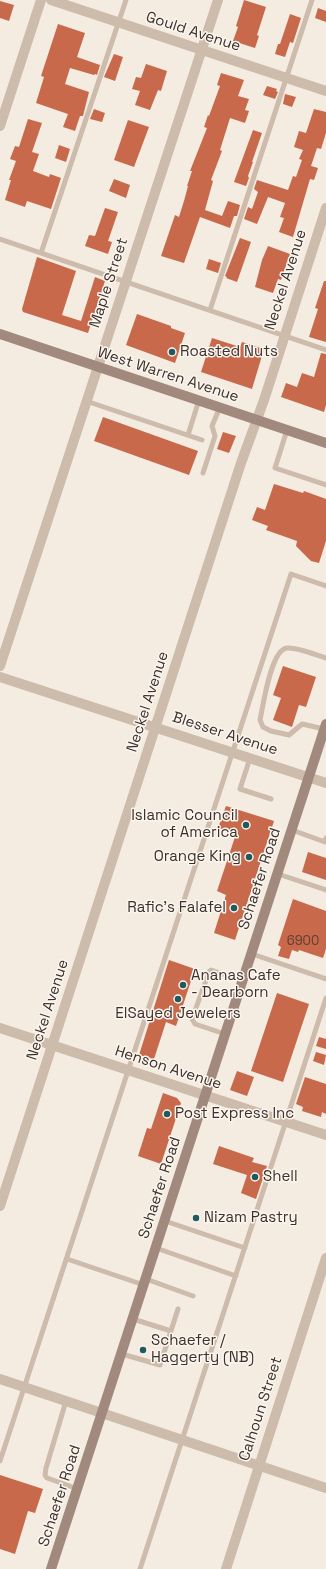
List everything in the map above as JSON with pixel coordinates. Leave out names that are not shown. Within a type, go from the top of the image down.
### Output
[{"type":"main road","name":"West Warren Avenue","points":[[0,334],[97,368],[199,400],[326,443]]},
{"type":"main road","name":"Schaefer Road","points":[[52,1569],[225,1034],[309,778],[324,740],[325,727]]},
{"type":"street","points":[[0,126],[41,0]]},
{"type":"street","name":"Gould Avenue","points":[[51,0],[326,91]]},
{"type":"street","name":"Maple Street","points":[[0,666],[218,0]]},
{"type":"street","name":"Neckel Avenue","points":[[0,1206],[241,463],[326,208]]},
{"type":"street","name":"Blesser Avenue","points":[[0,677],[326,783]]},
{"type":"street","name":"Henson Avenue","points":[[0,1028],[326,1135]]},
{"type":"street","name":"Calhoun Street","points":[[226,1569],[326,1258]]},
{"type":"street","points":[[0,1379],[326,1488]]},
{"type":"lane","points":[[41,253],[126,0]]},
{"type":"lane","points":[[210,310],[312,0]]},
{"type":"lane","points":[[0,239],[326,350]]},
{"type":"lane","points":[[188,435],[199,400]]},
{"type":"lane","points":[[86,401],[202,440]]},
{"type":"lane","points":[[203,473],[215,436],[212,426],[220,407]]},
{"type":"lane","points":[[287,430],[274,468],[326,485]]},
{"type":"lane","points":[[0,1462],[26,1388],[128,1070],[291,574],[326,586]]},
{"type":"lane","points":[[325,727],[302,724],[289,735],[271,732],[263,727],[260,720],[272,667],[280,650],[286,647],[292,648],[326,658]]},
{"type":"lane","points":[[250,758],[240,789],[271,799]]},
{"type":"lane","points":[[292,830],[325,842],[326,838]]},
{"type":"lane","points":[[278,874],[326,890]]},
{"type":"lane","points":[[252,954],[326,979]]},
{"type":"lane","points":[[225,1034],[195,1024],[192,1020],[211,970],[243,980]]},
{"type":"lane","points":[[140,1569],[326,998]]},
{"type":"lane","points":[[165,1221],[245,1248]]},
{"type":"lane","points":[[156,1248],[236,1276]]},
{"type":"lane","points":[[67,1259],[193,1296]]},
{"type":"lane","points":[[122,1354],[160,1365],[178,1309]]},
{"type":"lane","points":[[133,1319],[171,1331]]},
{"type":"lane","points":[[66,1401],[45,1475],[47,1478],[78,1489]]},
{"type":"building","points":[[244,0],[266,7],[257,35],[259,36],[255,48],[233,41],[238,27],[236,26]]},
{"type":"building","points":[[0,1],[14,5],[9,21],[0,18]]},
{"type":"building","points":[[318,8],[326,11],[326,22],[315,18]]},
{"type":"building","points":[[290,14],[301,18],[293,43],[290,42],[285,57],[275,54]]},
{"type":"building","points":[[58,24],[85,33],[77,57],[100,65],[97,75],[70,68],[65,84],[89,92],[83,116],[80,116],[75,131],[63,127],[68,114],[36,103],[44,77],[41,76]]},
{"type":"building","points":[[114,54],[123,57],[115,81],[104,77]]},
{"type":"building","points":[[146,64],[167,71],[161,91],[158,90],[150,110],[135,105],[140,91],[132,89],[136,77],[141,78]]},
{"type":"building","points":[[221,73],[244,80],[238,96],[249,99],[245,110],[249,111],[245,123],[230,118],[220,150],[222,151],[211,180],[213,181],[205,210],[222,216],[228,201],[240,205],[237,216],[234,216],[230,228],[200,217],[184,263],[161,256],[175,215],[179,217],[192,171],[190,171],[207,128],[204,127],[220,86],[217,85]]},
{"type":"building","points":[[267,86],[277,89],[276,91],[278,92],[275,99],[263,95]]},
{"type":"building","points":[[285,94],[296,97],[292,107],[283,104]]},
{"type":"building","points":[[94,109],[105,113],[102,122],[90,119]]},
{"type":"building","points":[[314,109],[326,112],[326,133],[321,149],[317,148],[311,166],[318,168],[314,180],[310,179],[293,237],[279,232],[284,218],[280,217],[285,203],[268,197],[257,224],[244,219],[248,207],[252,209],[258,192],[254,189],[257,180],[288,190],[293,176],[296,177],[302,160],[299,159],[303,150],[294,147],[299,131],[306,133]]},
{"type":"building","points":[[28,119],[42,123],[32,152],[39,154],[33,171],[49,177],[50,174],[61,178],[51,209],[27,201],[25,207],[5,200],[11,180],[9,180],[16,161],[10,159],[15,146],[19,147]]},
{"type":"building","points":[[128,120],[149,127],[134,167],[114,160]]},
{"type":"building","points":[[253,130],[262,133],[246,186],[234,182]]},
{"type":"building","points":[[59,145],[70,149],[66,162],[55,158]]},
{"type":"building","points":[[114,179],[130,185],[126,198],[109,191]]},
{"type":"building","points":[[105,208],[118,212],[108,241],[112,242],[108,254],[85,246],[89,235],[95,236]]},
{"type":"building","points":[[240,238],[251,242],[237,282],[226,278],[227,277],[225,276]]},
{"type":"building","points":[[268,246],[290,254],[281,280],[278,279],[273,293],[255,287],[262,260]]},
{"type":"building","points":[[37,257],[76,271],[62,315],[81,321],[95,277],[105,281],[88,333],[23,312],[22,309]]},
{"type":"building","points":[[209,259],[221,263],[218,273],[206,269]]},
{"type":"building","points":[[324,281],[326,281],[326,342],[309,337],[318,309],[315,308]]},
{"type":"building","points":[[137,314],[171,326],[171,328],[185,333],[175,363],[126,345]]},
{"type":"building","points":[[212,338],[240,347],[242,342],[264,349],[252,389],[201,372]]},
{"type":"building","points":[[321,353],[326,354],[326,405],[324,412],[281,397],[286,383],[297,387],[302,373],[314,377]]},
{"type":"building","points":[[103,417],[198,451],[189,475],[94,441]]},
{"type":"building","points":[[223,432],[236,436],[229,453],[217,449]]},
{"type":"building","points":[[274,484],[303,493],[304,491],[326,499],[326,541],[319,563],[311,561],[296,546],[297,541],[266,530],[268,526],[252,520],[257,507],[265,510]]},
{"type":"building","points":[[283,666],[316,677],[306,707],[299,705],[292,727],[273,720],[281,698],[273,695]]},
{"type":"building","points":[[226,806],[274,821],[235,940],[214,933],[226,895],[217,891],[236,834],[218,828]]},
{"type":"building","points":[[308,852],[326,858],[326,880],[302,872]]},
{"type":"building","points":[[293,899],[326,911],[326,949],[323,958],[299,950],[298,952],[292,950],[289,959],[278,956],[281,947],[278,945]]},
{"type":"building","points":[[169,960],[195,969],[176,1026],[166,1022],[154,1059],[139,1055]]},
{"type":"building","points":[[277,993],[309,1004],[283,1082],[251,1071]]},
{"type":"building","points":[[319,1037],[326,1039],[326,1049],[316,1046]]},
{"type":"building","points":[[316,1052],[326,1055],[324,1065],[313,1061]]},
{"type":"building","points":[[237,1071],[254,1077],[247,1096],[230,1090]]},
{"type":"building","points":[[305,1077],[326,1084],[326,1114],[322,1112],[321,1117],[302,1111],[303,1107],[296,1104]]},
{"type":"building","points":[[163,1093],[177,1098],[181,1103],[161,1164],[138,1156],[147,1128],[151,1129]]},
{"type":"building","points":[[219,1146],[254,1158],[252,1162],[267,1166],[256,1199],[241,1193],[247,1175],[213,1164]]},
{"type":"building","points":[[0,1475],[43,1489],[35,1513],[28,1511],[15,1554],[0,1549]]},
{"type":"place","name":"Roasted Nuts","points":[[172,352]]},
{"type":"place","name":"Islamic Council of America","points":[[246,825]]},
{"type":"place","name":"Orange King","points":[[249,857]]},
{"type":"place","name":"Rafic's Falafel","points":[[234,908]]},
{"type":"place","name":"Ananas Cafe - Dearborn","points":[[183,985]]},
{"type":"place","name":"ElSayed Jewelers","points":[[178,999]]},
{"type":"place","name":"Post Express Inc","points":[[167,1114]]},
{"type":"place","name":"Shell","points":[[255,1177]]},
{"type":"place","name":"Nizam Pastry","points":[[196,1218]]},
{"type":"place","name":"Schaefer / Haggerty (NB)","points":[[143,1350]]}]
